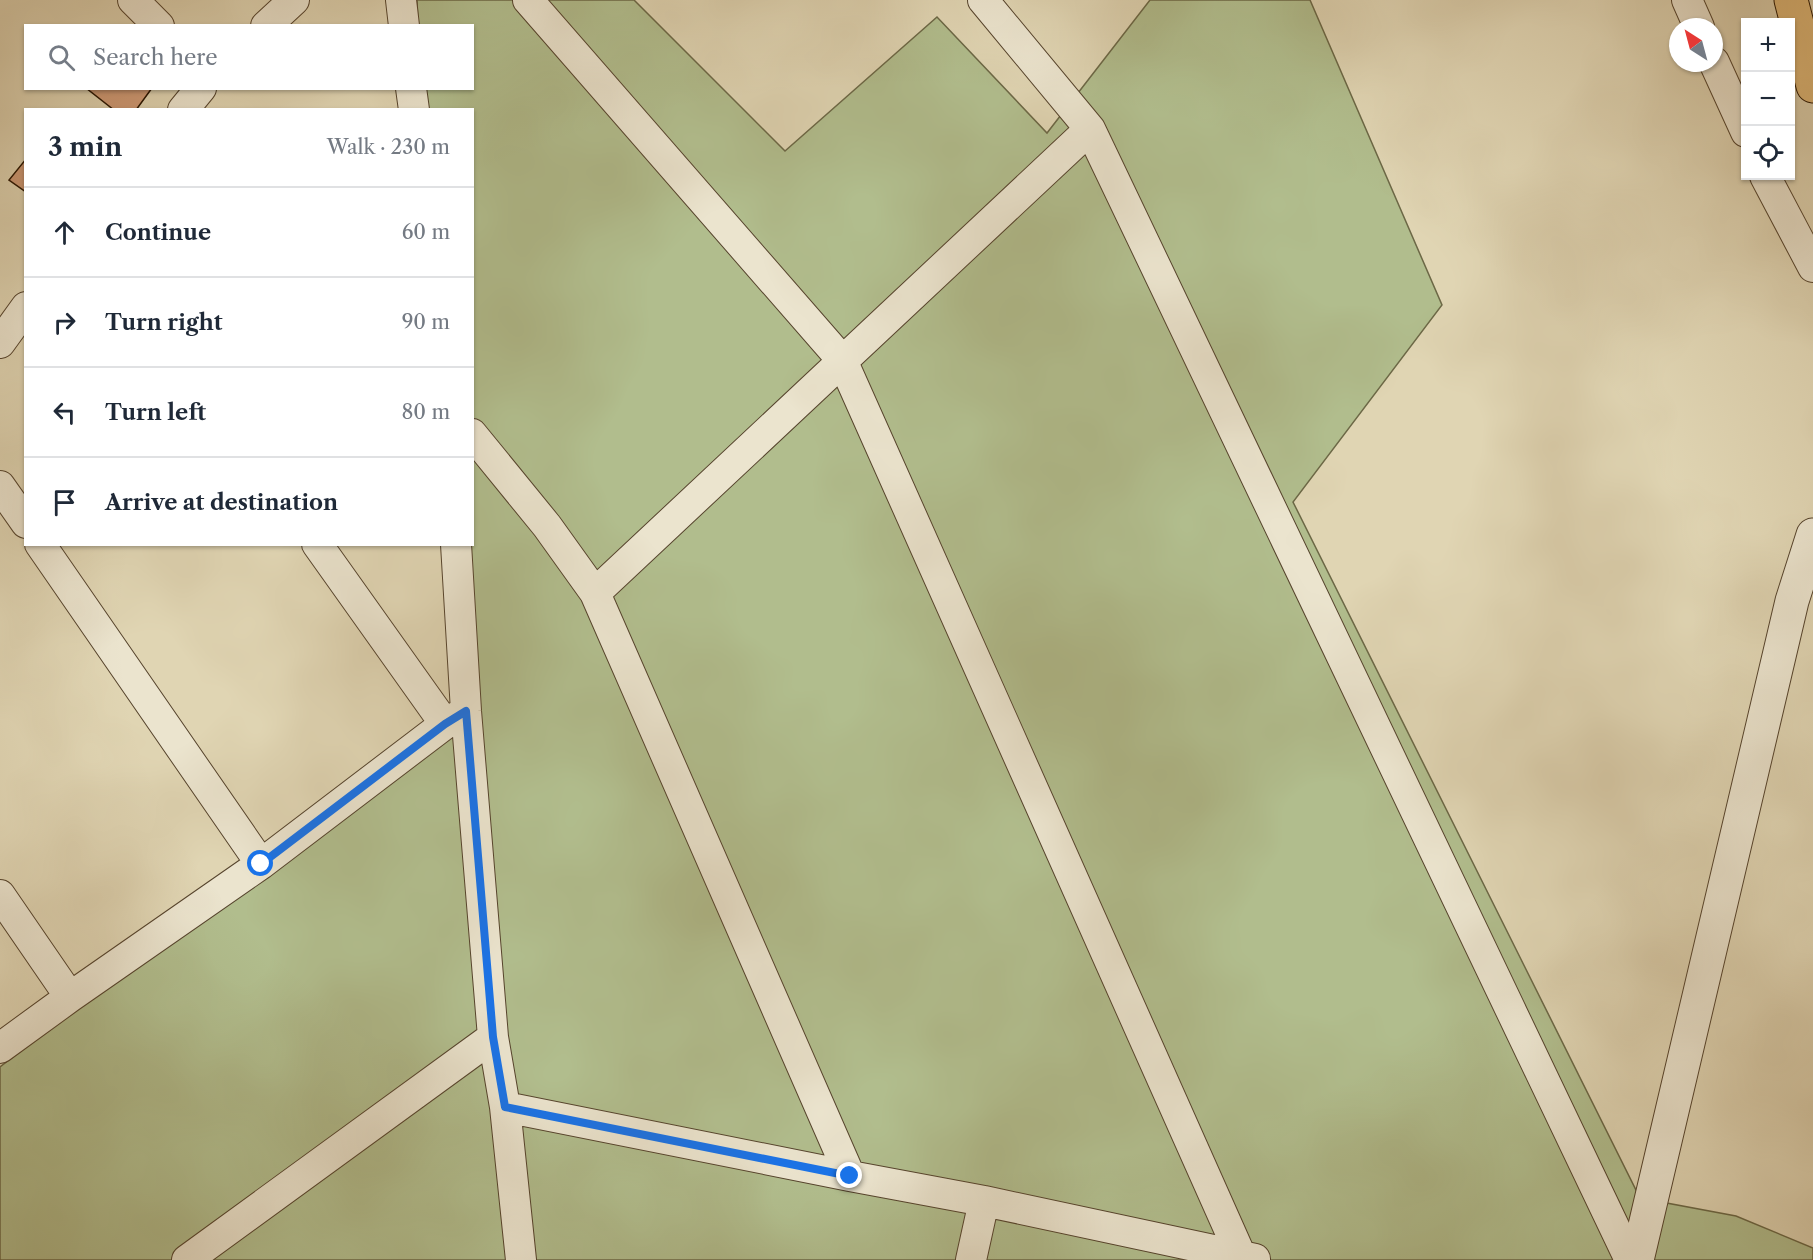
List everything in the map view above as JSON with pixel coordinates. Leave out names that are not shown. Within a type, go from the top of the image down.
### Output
[{"type":"highway","points":[[1791,0],[1813,86]]},
{"type":"street","points":[[133,0],[157,24]]},
{"type":"street","points":[[268,24],[294,0]]},
{"type":"street","points":[[401,0],[404,24]]},
{"type":"street","points":[[528,0],[842,360],[1249,1258]]},
{"type":"street","points":[[983,0],[1090,129],[1630,1260]]},
{"type":"street","points":[[1687,0],[1695,18]]},
{"type":"street","points":[[1719,72],[1743,126]]},
{"type":"street","points":[[185,108],[199,90]]},
{"type":"street","points":[[411,90],[414,108]]},
{"type":"street","points":[[595,593],[1090,129]]},
{"type":"street","points":[[1767,180],[1813,267]]},
{"type":"street","points":[[0,343],[24,310]]},
{"type":"street","points":[[474,436],[547,526],[595,593],[850,1176]]},
{"type":"street","points":[[0,486],[24,520]]},
{"type":"street","points":[[1637,1260],[1792,601],[1813,535]]},
{"type":"street","points":[[41,546],[261,864]]},
{"type":"street","points":[[320,546],[456,717]]},
{"type":"street","points":[[456,546],[456,717],[493,1037],[505,1107],[521,1260]]},
{"type":"street","points":[[0,1048],[261,864],[456,717]]},
{"type":"street","points":[[0,895],[70,997]]},
{"type":"street","points":[[187,1260],[493,1037]]},
{"type":"street","points":[[505,1107],[984,1201],[1249,1258]]},
{"type":"street","points":[[971,1260],[984,1201]]},
{"type":"green space","points":[[417,0],[634,0],[785,151],[937,17],[1047,133],[1150,0],[1310,0],[1442,305],[1293,502],[1640,1198],[1736,1216],[1813,1248],[1813,1260],[0,1260],[0,1067],[454,716],[444,546],[474,546],[474,108],[422,108],[421,90],[474,90],[474,24],[418,24]]},
{"type":"building","points":[[89,90],[151,90],[137,108],[111,108]]},
{"type":"building","points":[[24,161],[24,191],[9,180]]},
{"type":"route","points":[[261,864],[445,724],[466,711],[493,1037],[505,1107],[850,1176]]}]
